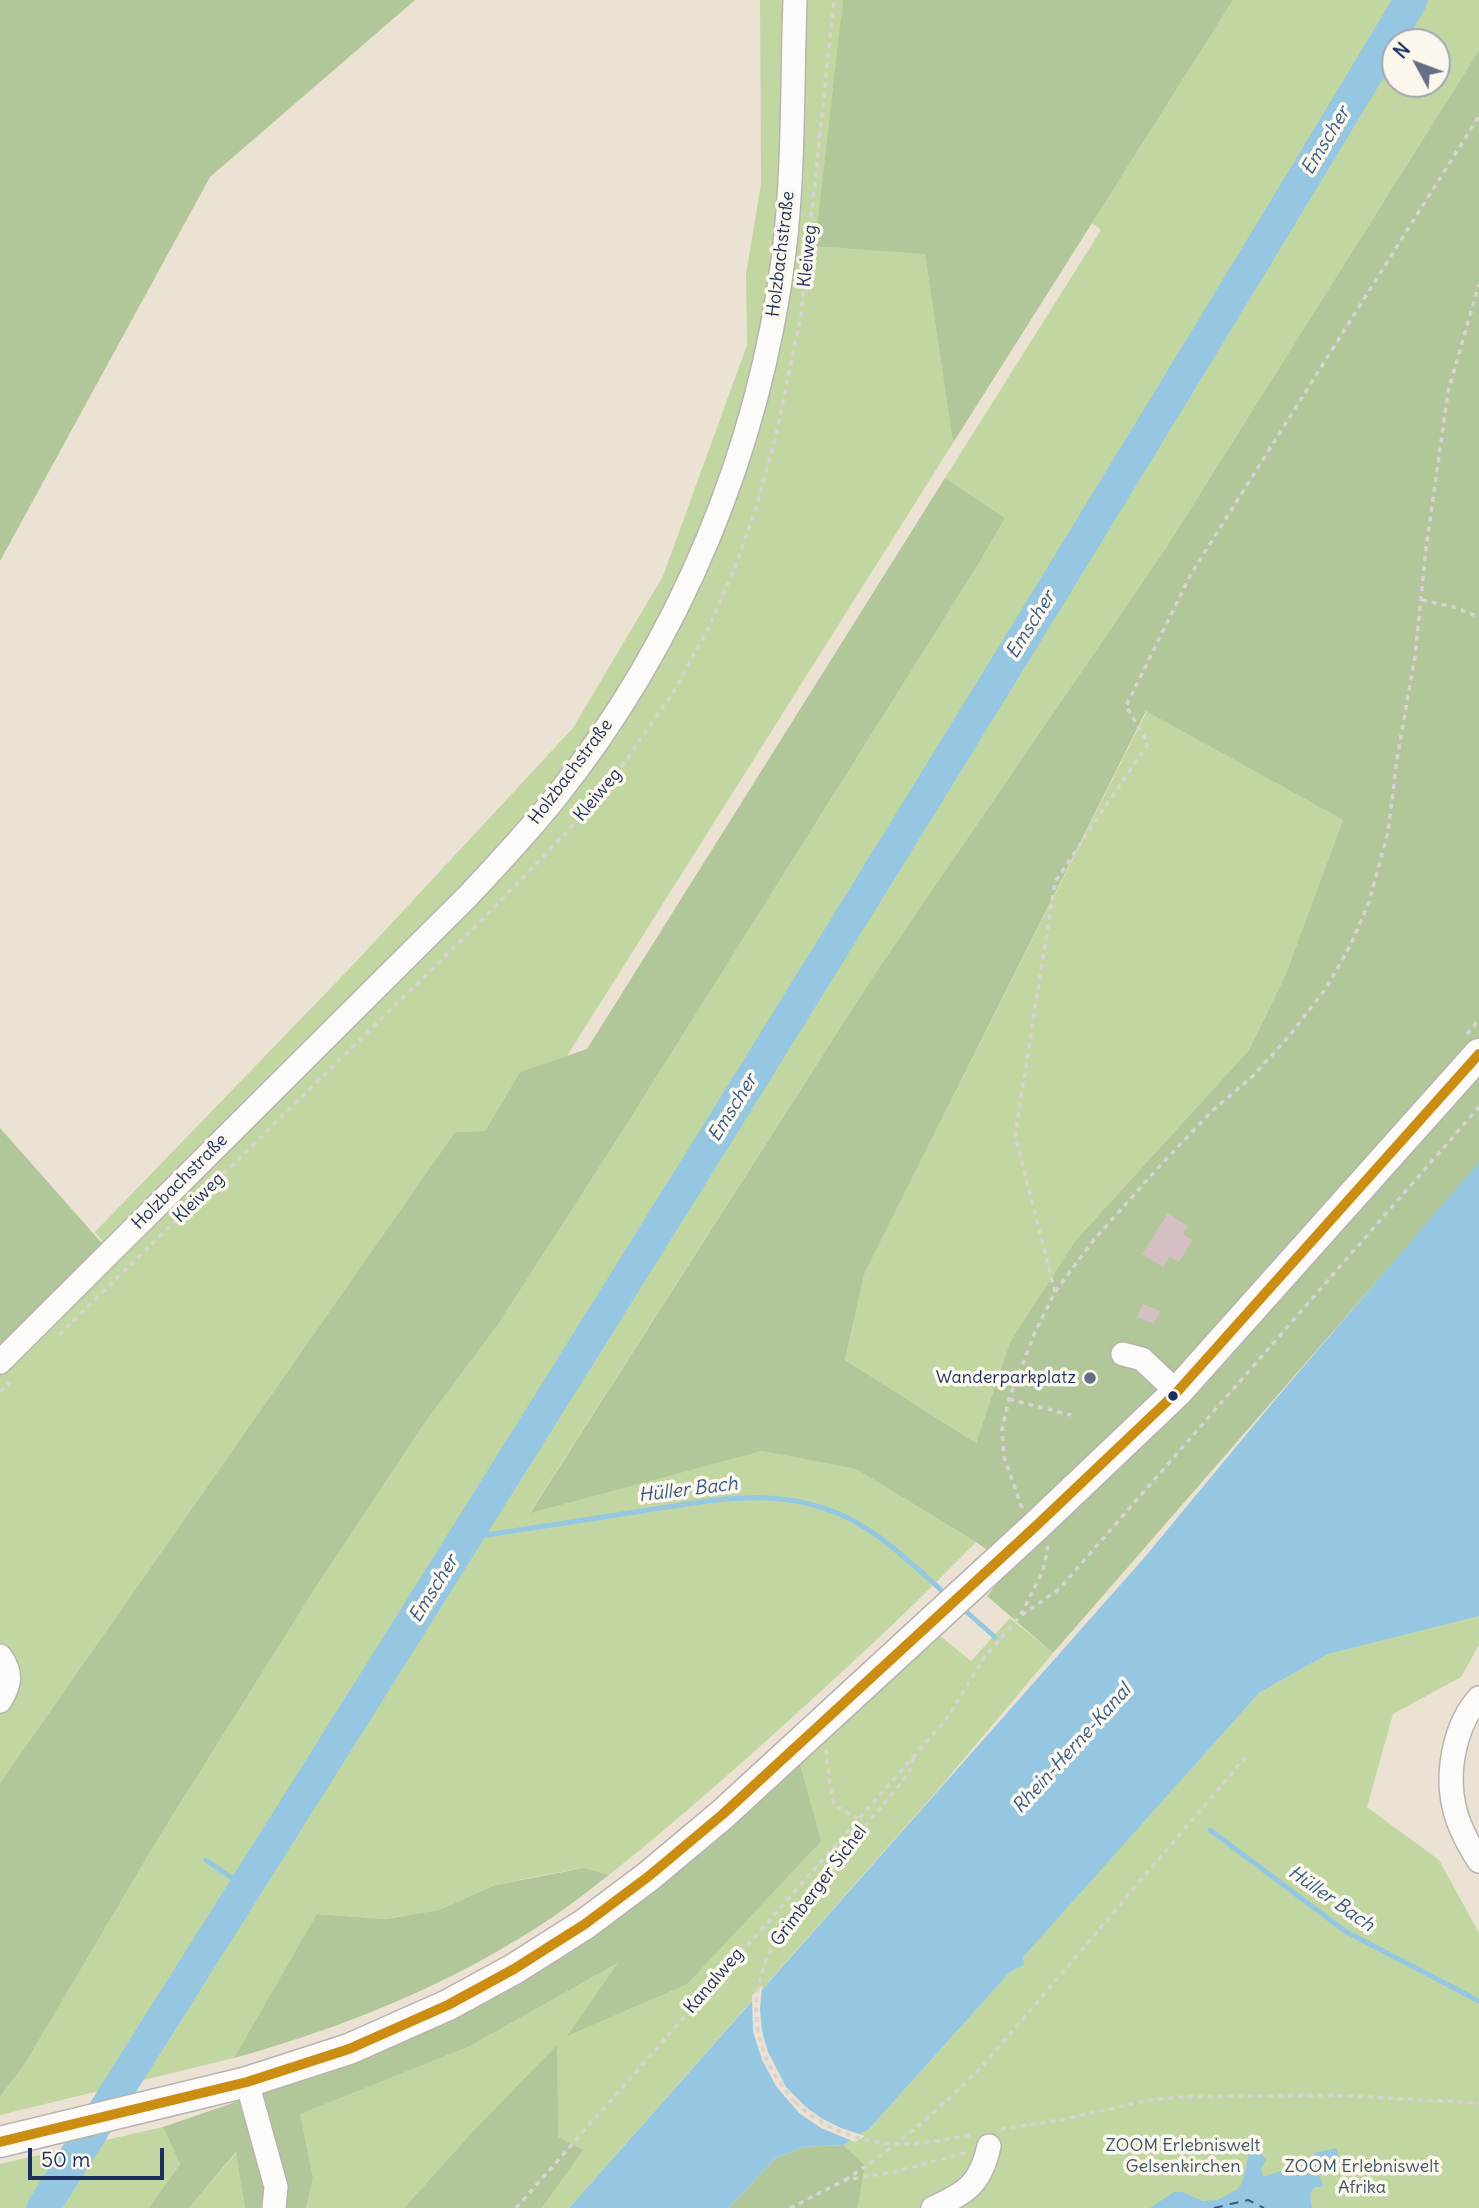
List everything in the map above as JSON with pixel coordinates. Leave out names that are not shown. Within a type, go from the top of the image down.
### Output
[{"type":"main road","points":[[13,2139],[247,2082],[349,2049],[449,2005],[550,1948],[585,1924],[660,1867],[723,1814],[1177,1392],[1479,1054]]},
{"type":"street","name":"Holzbachstraße","points":[[10,1367],[525,834],[584,760],[659,640],[694,572],[722,502],[758,395],[767,353],[784,251],[789,191],[795,0]]},
{"type":"street","points":[[1123,1354],[1142,1359],[1177,1392]]},
{"type":"street","points":[[0,1656],[10,1674],[9,1687],[0,1701]]},
{"type":"street","points":[[1479,1698],[1473,1704],[1457,1738],[1451,1773],[1454,1806],[1466,1840],[1479,1861]]},
{"type":"street","points":[[247,2082],[276,2187],[274,2208]]},
{"type":"street","points":[[933,2208],[975,2184],[986,2162],[989,2146]]},
{"type":"path","name":"Kleiweg","points":[[50,1344],[508,894],[612,780],[671,696],[708,629],[735,567],[757,505],[776,435],[801,315],[834,0]]},
{"type":"path","points":[[1055,1292],[1014,1135],[1055,882],[1148,743],[1126,706],[1191,574],[1479,116]]},
{"type":"path","points":[[1027,1516],[1013,1488],[1004,1457],[1002,1429],[1009,1399],[1035,1332],[1055,1292],[1093,1241],[1157,1169],[1290,1035],[1327,987],[1351,944],[1369,902],[1388,832],[1397,758],[1415,656],[1426,549],[1448,392],[1479,284]]},
{"type":"path","points":[[1422,600],[1454,607],[1479,617]]},
{"type":"path","points":[[1020,1616],[1059,1589],[1479,1107]]},
{"type":"path","points":[[0,1392],[10,1367]]},
{"type":"path","points":[[1009,1399],[1071,1415]]},
{"type":"path","points":[[1020,1616],[1043,1571],[1049,1546],[1045,1540]]},
{"type":"path","name":"Kanalweg","points":[[516,2208],[945,1721],[984,1658],[1020,1616]]},
{"type":"path","points":[[818,1727],[826,1749],[834,1805],[857,1818]]},
{"type":"path","points":[[790,2208],[845,2180],[881,2157],[955,2094],[988,2060],[1249,1753]]},
{"type":"path","name":"Grimberger Sichel","points":[[914,1754],[909,1773],[799,1906],[776,1938],[757,1986],[756,2016],[763,2053],[774,2074],[795,2102],[820,2123],[850,2136],[885,2143],[917,2144],[935,2141]]},
{"type":"path","points":[[845,2180],[894,2172],[989,2146],[1015,2126],[1060,2120],[1150,2100],[1180,2097],[1331,2095],[1479,2102]]},
{"type":"green space","points":[[0,0],[415,0],[210,177],[0,561]]},
{"type":"green space","points":[[760,0],[843,0],[837,65],[925,253],[953,443],[567,1056],[520,1072],[485,1131],[455,1132],[0,1783],[0,1370],[115,1257],[95,1232],[351,967],[573,728],[663,576],[747,345],[746,274],[761,184]]},
{"type":"green space","points":[[843,0],[1233,0],[953,443],[925,254],[815,246]]},
{"type":"green space","points":[[1233,0],[1479,0],[1479,50],[1451,95],[1451,28],[1381,28],[1381,98],[1449,98],[1164,551],[872,978],[530,1512],[762,1451],[856,1469],[976,1542],[807,1704],[710,1791],[609,1875],[584,1868],[543,1875],[495,1885],[439,1910],[386,1919],[318,1914],[234,2058],[0,2115],[0,2097],[26,2062],[159,1837],[314,1590],[423,1425],[497,1326],[979,563],[1005,518],[945,478],[1101,230],[1092,223]]},
{"type":"green space","points":[[1479,50],[1479,1164],[1053,1653],[987,1596],[1011,1567],[976,1542],[856,1469],[762,1451],[530,1513],[872,978],[1164,551]],"holes":[[[1146,711],[1343,820],[1285,976],[1249,1050],[1075,1241],[1010,1342],[976,1443],[845,1360],[864,1275]]]},
{"type":"green space","points":[[945,478],[1005,518],[979,563],[497,1326],[423,1425],[314,1590],[159,1837],[26,2062],[0,2097],[0,1783],[455,1132],[485,1131],[520,1072],[587,1049]]},
{"type":"green space","points":[[1147,711],[1343,820],[1285,976],[1249,1050],[1075,1241],[1010,1342],[976,1443],[845,1360],[864,1275]]},
{"type":"green space","points":[[0,1128],[115,1258],[0,1370]]},
{"type":"green space","points":[[1479,1616],[1479,1645],[1461,1677],[1393,1714],[1367,1807],[1439,1860],[1479,1933],[1479,2208],[858,2208],[865,2165],[843,2145],[869,2129],[1009,1973],[1024,1965],[1022,1957],[1259,1693],[1328,1654]]},
{"type":"green space","points":[[1010,1618],[1053,1653],[937,1791],[569,2208],[542,2208],[582,2151],[466,2139],[404,2208],[306,2208],[313,2178],[299,2114],[468,2047],[620,1962],[569,2034],[799,1761],[938,1634],[971,1661]]},
{"type":"green space","points":[[799,1761],[821,1841],[687,1984],[567,2036],[618,1963],[468,2047],[300,2114],[313,2178],[306,2208],[245,2208],[236,2152],[189,2208],[149,2208],[180,2164],[163,2127],[320,2073],[568,1954],[670,1872]]},
{"type":"green space","points":[[584,1868],[609,1875],[546,1922],[465,1969],[351,2020],[234,2058],[317,1914],[386,1919],[439,1910],[495,1885]]},
{"type":"green space","points":[[557,2045],[558,2137],[583,2150],[542,2208],[404,2208],[466,2139]]},
{"type":"green space","points":[[163,2127],[180,2164],[149,2208],[0,2208],[0,2164]]},
{"type":"green space","points":[[843,2145],[865,2165],[858,2208],[729,2208],[774,2159],[803,2147]]},
{"type":"green space","points":[[237,2152],[245,2208],[189,2208]]},
{"type":"water","name":"Rhein-Herne-Kanal","points":[[1479,1162],[1479,1616],[1328,1654],[1259,1693],[1023,1957],[1024,1965],[1009,1973],[869,2129],[843,2145],[803,2147],[774,2159],[729,2208],[569,2208],[1144,1558],[1274,1401]]},
{"type":"water","points":[[1336,2148],[1339,2156],[1329,2160],[1320,2176],[1323,2187],[1315,2187],[1310,2193],[1312,2208],[1150,2208],[1174,2192],[1182,2192],[1203,2201],[1217,2200],[1238,2189],[1249,2154],[1258,2149],[1266,2160],[1261,2168],[1263,2177],[1280,2171],[1300,2171],[1315,2153]]},
{"type":"pier","points":[[762,1985],[762,2031],[768,2052],[786,2087],[821,2118],[865,2136],[855,2142],[821,2128],[799,2113],[776,2086],[762,2060],[753,2031],[752,1996]]},
{"type":"building","points":[[1168,1213],[1188,1226],[1183,1234],[1193,1240],[1179,1262],[1170,1257],[1163,1267],[1142,1254]]},
{"type":"building","points":[[1143,1304],[1160,1311],[1154,1324],[1137,1317]]},
{"type":"waterway","name":"Emscher","points":[[43,2208],[733,1108],[1074,555],[1411,0]]},
{"type":"waterway","name":"Hüller Bach","points":[[467,1538],[713,1501],[740,1498],[794,1501],[821,1507],[862,1525],[948,1596]]},
{"type":"waterway","name":"Hüller Bach","points":[[961,1607],[995,1637]]},
{"type":"waterway","name":"Hüller Bach","points":[[1210,1830],[1345,1931],[1479,2001]]},
{"type":"waterway","points":[[206,1860],[246,1888]]},
{"type":"ferry route","points":[[1214,2208],[1248,2200],[1264,2208]]},
{"type":"transit line","points":[[0,2142],[247,2082],[349,2049],[448,2005],[514,1969],[585,1924],[649,1876],[723,1814],[1036,1526],[1177,1392],[1479,1054]]},
{"type":"place","name":"Wanderparkplatz","points":[[1090,1378]]},
{"type":"park label","name":"ZOOM Erlebniswelt Gelsenkirchen","points":[[1183,2156]]},
{"type":"park label","name":"ZOOM Erlebniswelt Afrika","points":[[1362,2177]]}]
